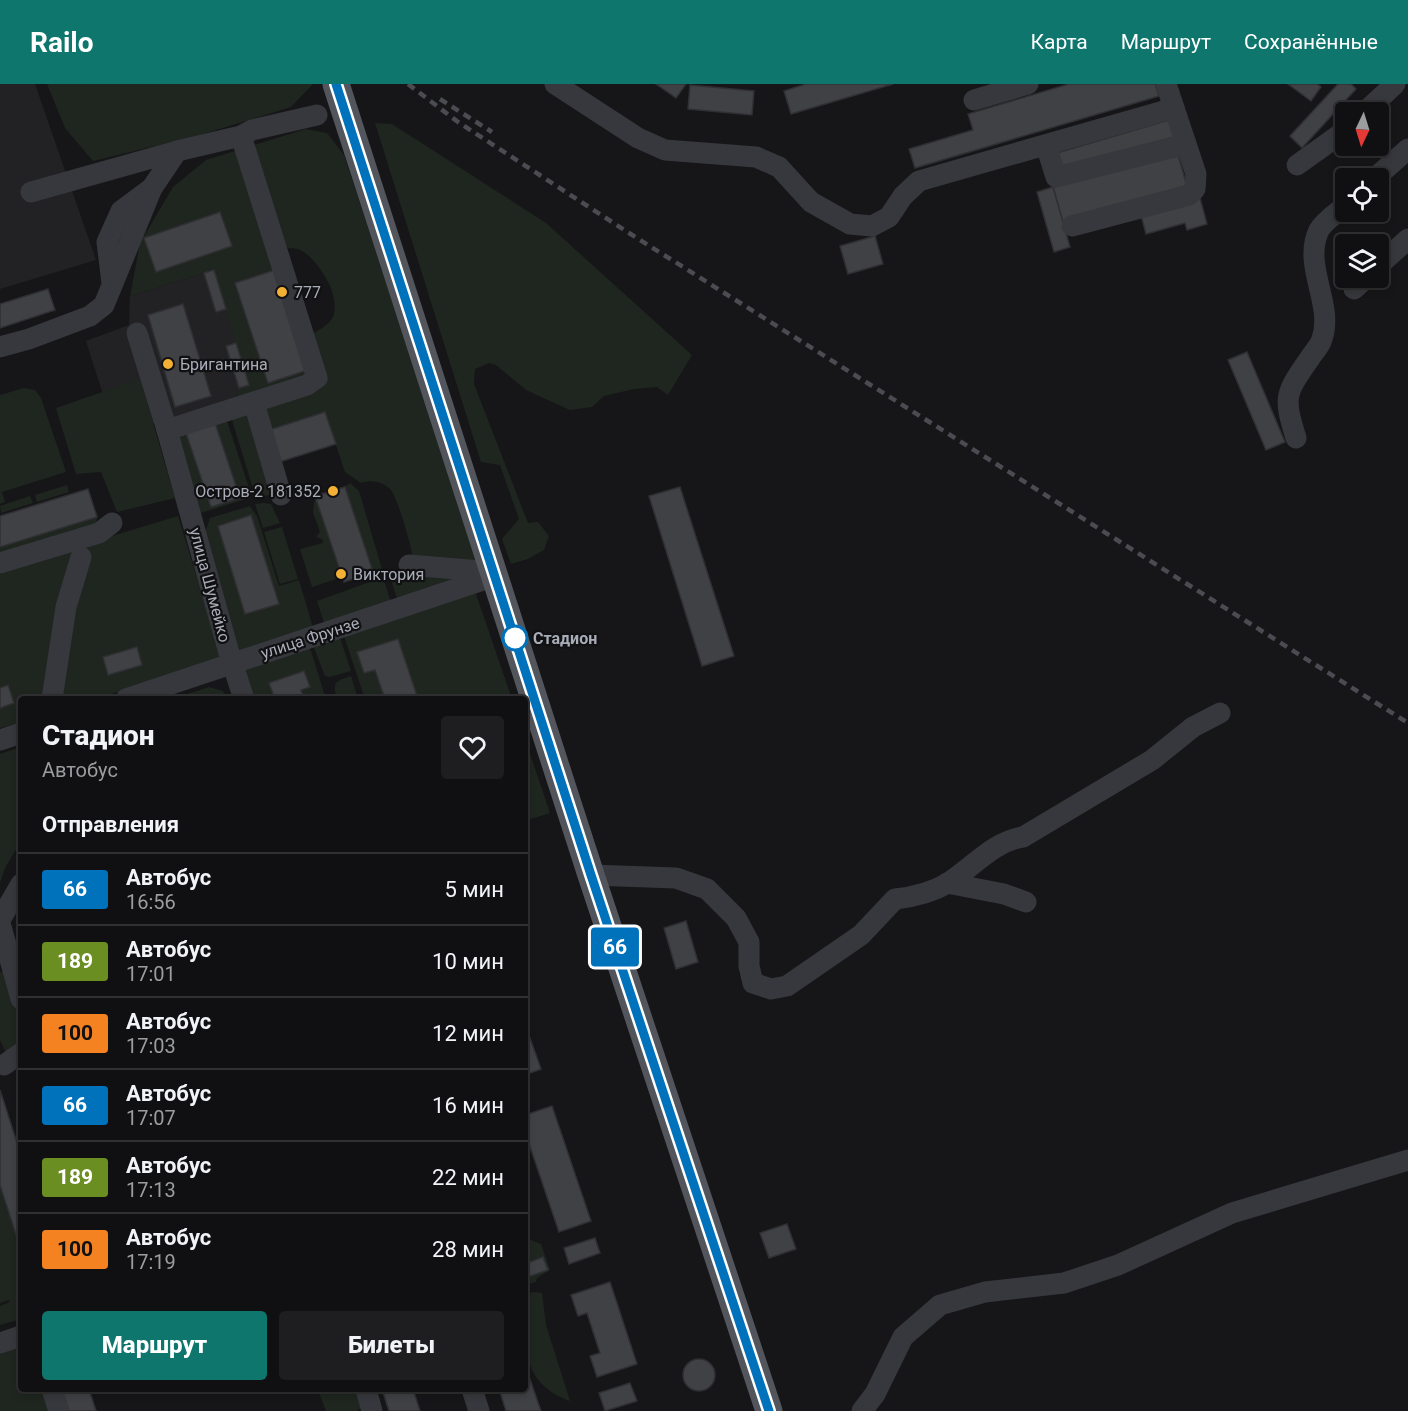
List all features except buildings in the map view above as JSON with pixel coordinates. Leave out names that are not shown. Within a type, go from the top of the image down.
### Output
[{"type":"main road","points":[[336,84],[591,875],[769,1411]]},
{"type":"street","points":[[31,192],[177,151],[241,136],[252,130],[317,115],[333,98],[336,84]]},
{"type":"street","points":[[555,84],[638,138],[665,150],[756,157],[779,166],[811,202],[850,224],[872,226],[889,217],[903,196],[919,181],[1174,108]]},
{"type":"street","points":[[974,100],[1028,84]]},
{"type":"street","points":[[1072,226],[1189,195],[1195,189],[1196,174],[1166,84]]},
{"type":"street","points":[[1376,102],[1395,84]]},
{"type":"street","points":[[317,115],[351,129]]},
{"type":"street","points":[[167,430],[307,385],[317,378],[241,136]]},
{"type":"street","points":[[1297,165],[1335,138]]},
{"type":"street","points":[[1046,145],[1056,177],[1186,144]]},
{"type":"street","points":[[1386,168],[1408,149]]},
{"type":"street","points":[[0,347],[29,339],[90,316],[104,305],[139,215],[152,188],[177,151]]},
{"type":"street","points":[[1296,438],[1287,410],[1289,389],[1322,340],[1324,311],[1314,261],[1316,241],[1320,228],[1335,215]]},
{"type":"street","points":[[1389,256],[1408,238]]},
{"type":"street","name":"улица Шумейко","points":[[137,333],[243,696]]},
{"type":"street","points":[[254,403],[281,495]]},
{"type":"street","points":[[0,563],[99,533],[112,523]]},
{"type":"street","points":[[52,696],[66,607],[81,557]]},
{"type":"street","points":[[409,565],[494,574]]},
{"type":"street","name":"улица Фрунзе","points":[[135,696],[494,574]]},
{"type":"street","points":[[591,875],[676,878],[706,889],[736,918],[749,942],[749,966],[753,983],[771,989],[787,986],[861,935],[895,898],[921,896],[947,883],[1011,839],[1023,837],[1152,760],[1193,727],[1220,713]]},
{"type":"street","points":[[0,740],[18,734]]},
{"type":"street","points":[[947,883],[1004,894],[1026,902]]},
{"type":"street","points":[[18,889],[0,922],[18,988]]},
{"type":"street","points":[[862,1411],[875,1394],[903,1337],[940,1305],[985,1292],[1064,1283],[1118,1265],[1232,1213],[1408,1160]]},
{"type":"street","points":[[0,1343],[18,1337]]},
{"type":"street","points":[[53,1392],[59,1411]]},
{"type":"street","points":[[367,1392],[372,1411]]},
{"type":"street","points":[[473,1392],[479,1411]]},
{"type":"shaded area","points":[[0,84],[35,84],[96,260],[0,289]]},
{"type":"shaded area","points":[[47,84],[313,84],[291,107],[200,135],[93,161],[65,128]]},
{"type":"shaded area","points":[[375,123],[392,124],[546,223],[692,355],[668,395],[657,387],[634,389],[604,396],[592,407],[570,410],[526,390],[496,365],[489,363],[475,369],[474,384],[528,523],[538,522],[549,536],[544,550],[528,559],[511,564],[502,539],[519,519],[500,465],[481,462]]},
{"type":"shaded area","points":[[306,129],[327,133],[344,155],[481,572],[398,601],[390,577],[410,570],[413,561],[405,525],[391,490],[377,482],[361,483],[345,472],[325,412],[269,430],[234,405],[239,388],[248,385],[214,270],[130,296],[140,243],[173,187],[206,160]],"holes":[[[220,212],[232,246],[156,272],[145,238]],[[276,246],[295,248],[310,257],[322,271],[334,297],[333,318],[305,338]],[[275,270],[307,370],[268,383],[235,283]]]},
{"type":"shaded area","name":"Бригантина","points":[[214,270],[249,385],[239,388],[234,405],[174,417],[116,435],[86,341],[129,325],[130,296]]},
{"type":"shaded area","points":[[140,379],[175,498],[117,512],[101,472],[76,474],[56,408]]},
{"type":"shaded area","points":[[24,388],[35,390],[41,398],[66,472],[2,492],[5,502],[0,504],[0,395]]},
{"type":"shaded area","points":[[251,407],[278,493],[256,498],[231,417]]},
{"type":"shaded area","points":[[217,416],[227,421],[251,494],[246,499],[201,513],[192,501],[172,436],[178,429]],"holes":[[[213,420],[240,497],[212,507],[185,430]]]},
{"type":"shaded area","points":[[350,483],[359,491],[382,569],[373,572],[345,487]]},
{"type":"shaded area","points":[[67,485],[69,492],[37,502],[35,495]]},
{"type":"shaded area","points":[[30,496],[33,503],[1,513],[0,506]]},
{"type":"shaded area","points":[[315,496],[342,577],[312,587],[300,549],[323,543],[322,539],[316,537],[320,532],[313,512]]},
{"type":"shaded area","points":[[255,504],[271,504],[280,523],[263,528]]},
{"type":"shaded area","points":[[250,506],[257,516],[279,586],[299,580],[314,631],[236,654],[204,536],[210,518]],"holes":[[[251,515],[279,603],[245,614],[218,525]]]},
{"type":"shaded area","points":[[178,516],[222,660],[105,696],[18,696],[18,723],[0,728],[0,708],[14,703],[8,685],[0,688],[0,570]],"holes":[[[137,647],[142,665],[107,674],[103,657]]]},
{"type":"shaded area","points":[[97,517],[95,532],[0,560],[0,547]]},
{"type":"shaded area","points":[[282,527],[298,579],[280,584],[264,532]]},
{"type":"shaded area","points":[[378,579],[384,580],[391,603],[325,626],[317,601]]},
{"type":"shaded area","points":[[475,591],[511,696],[417,696],[398,639],[357,652],[364,673],[375,670],[384,696],[364,696],[343,633]]},
{"type":"shaded area","points":[[339,635],[351,671],[330,677],[325,676],[314,648],[315,643]]},
{"type":"shaded area","points":[[307,647],[311,651],[325,696],[303,696],[301,690],[304,671],[269,683],[274,696],[246,696],[239,670]]},
{"type":"shaded area","points":[[351,676],[357,696],[336,696],[335,686],[341,679]]},
{"type":"shaded area","points":[[209,687],[223,691],[226,696],[181,696]]},
{"type":"shaded area","points":[[18,748],[18,846],[5,868],[0,883],[0,754]]},
{"type":"shaded area","points":[[528,748],[550,813],[528,820]]},
{"type":"shaded area","points":[[0,972],[3,972],[16,998],[18,1046],[7,1055],[0,1040]]},
{"type":"shaded area","points":[[0,1185],[18,1241],[18,1320],[0,1325],[0,1306],[10,1302],[9,1300],[0,1303]]},
{"type":"shaded area","points":[[528,1239],[541,1244],[550,1270],[537,1278],[536,1282],[528,1284],[528,1277],[548,1269],[528,1265]]},
{"type":"shaded area","points":[[528,1293],[542,1293],[546,1325],[570,1401],[553,1393],[541,1383],[533,1371],[528,1358]]},
{"type":"shaded area","points":[[18,1348],[18,1392],[46,1392],[51,1411],[0,1411],[0,1354]]},
{"type":"shaded area","points":[[318,1392],[360,1392],[365,1405],[357,1411],[326,1411]]},
{"type":"railway","points":[[408,84],[458,122],[629,233],[1408,723]]},
{"type":"railway","points":[[440,99],[492,132]]},
{"type":"bus line","name":"66","points":[[336,84],[591,875],[769,1411]]},
{"type":"place","name":"777","points":[[282,292]]},
{"type":"place","name":"Бригантина","points":[[168,364]]},
{"type":"place","name":"Остров-2 181352","points":[[333,491]]},
{"type":"place","name":"Виктория","points":[[341,574]]},
{"type":"place","name":"Стадион","points":[[515,638]]}]
